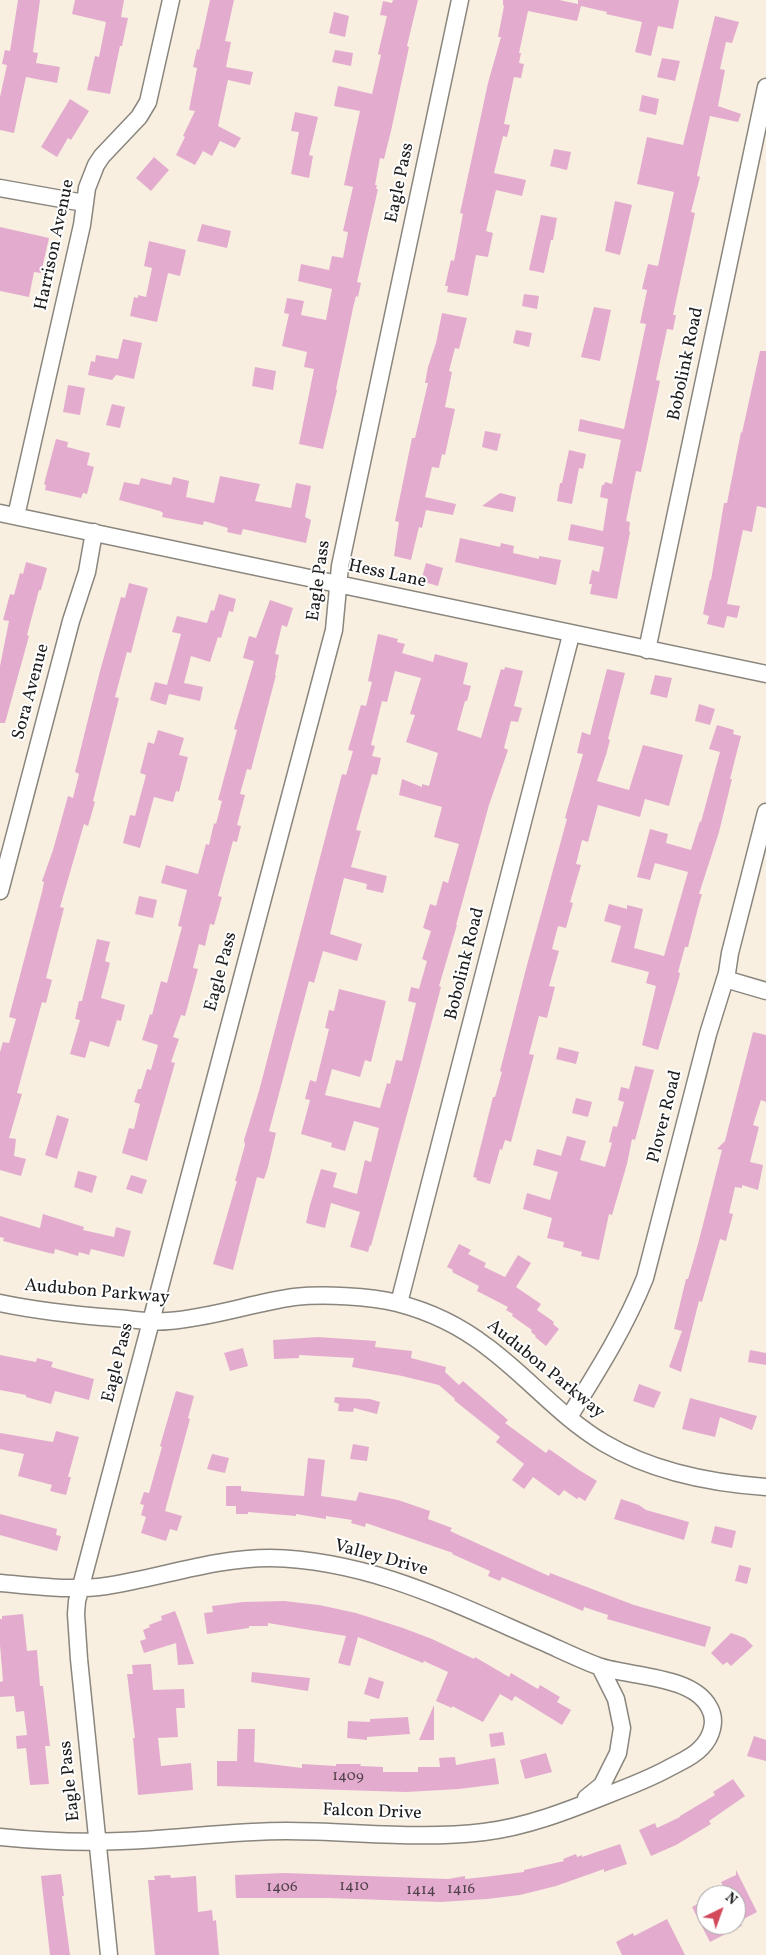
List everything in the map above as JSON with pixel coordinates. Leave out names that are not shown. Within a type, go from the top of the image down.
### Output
[{"type":"street","name":"Harrison Avenue","points":[[16,516],[82,225],[87,188],[96,165],[102,156],[139,118],[148,102],[171,0]]},
{"type":"street","name":"Eagle Pass","points":[[110,1955],[76,1614],[80,1587],[334,630],[342,556],[460,0]]},
{"type":"street","name":"Bobolink Road","points":[[647,650],[766,87]]},
{"type":"street","points":[[0,188],[84,203]]},
{"type":"street","name":"Hess Lane","points":[[0,513],[571,635],[766,674]]},
{"type":"street","name":"Sora Avenue","points":[[0,891],[71,621],[87,572],[94,532]]},
{"type":"street","name":"Bobolink Road","points":[[398,1303],[571,635]]},
{"type":"street","name":"Plover Road","points":[[569,1417],[611,1351],[637,1299],[645,1278],[708,1034],[725,979],[766,812]]},
{"type":"street","points":[[725,979],[766,991]]},
{"type":"street","name":"Audubon Parkway","points":[[0,1303],[27,1309],[167,1322],[197,1318],[295,1297],[326,1296],[380,1299],[398,1303],[436,1317],[464,1331],[486,1346],[569,1417],[603,1443],[652,1465],[694,1478],[735,1485],[762,1483]]},
{"type":"street","name":"Valley Drive","points":[[0,1583],[57,1588],[107,1586],[222,1562],[270,1558],[313,1562],[363,1570],[401,1581],[600,1666],[672,1682],[693,1691],[707,1703],[712,1712],[713,1726]]},
{"type":"street","points":[[574,1809],[602,1785],[618,1753],[622,1728],[616,1699],[600,1666]]},
{"type":"street","name":"Falcon Drive","points":[[0,1837],[79,1842],[121,1841],[232,1832],[288,1831],[444,1835],[510,1828],[574,1809],[654,1776],[700,1750],[713,1726]]},
{"type":"building","points":[[18,0],[40,0],[33,52],[38,53],[36,63],[60,67],[57,83],[26,77],[14,133],[0,130],[0,97],[7,65],[2,64],[5,50],[10,51]]},
{"type":"building","points":[[75,0],[124,0],[121,17],[128,18],[110,94],[87,90],[95,56],[99,57],[106,22],[72,14]]},
{"type":"building","points":[[210,0],[234,0],[225,41],[231,42],[226,67],[253,72],[250,85],[228,80],[218,126],[241,138],[235,148],[220,141],[212,156],[203,151],[195,165],[176,155],[195,111],[189,110],[197,68],[193,67],[197,49],[199,50]]},
{"type":"building","points":[[393,0],[418,0],[391,131],[384,159],[380,158],[375,185],[377,185],[376,189],[378,189],[357,282],[361,283],[353,308],[323,449],[299,444],[314,369],[304,367],[307,352],[282,346],[289,314],[284,313],[287,298],[304,301],[301,315],[326,320],[332,289],[298,281],[301,264],[329,270],[332,256],[343,258],[348,232],[343,231],[353,187],[344,185],[360,111],[334,106],[338,86],[372,94],[381,55],[378,54],[387,16],[380,15],[383,1],[392,3]]},
{"type":"building","points":[[503,0],[559,0],[578,4],[578,0],[679,0],[673,29],[658,26],[651,56],[635,52],[642,22],[581,6],[577,21],[528,11],[519,53],[521,53],[519,63],[524,64],[521,78],[514,77],[504,124],[510,125],[507,137],[503,136],[494,173],[526,180],[522,196],[496,190],[486,231],[493,233],[488,257],[476,255],[468,296],[447,292],[448,286],[445,286],[451,260],[454,261],[463,214],[460,213],[488,83],[501,37],[498,37],[504,6]]},
{"type":"building","points":[[334,12],[349,16],[345,37],[329,33]]},
{"type":"building","points":[[715,16],[739,22],[732,43],[726,42],[720,69],[725,70],[718,106],[741,114],[738,122],[710,116],[697,176],[700,177],[691,212],[695,213],[673,315],[676,315],[673,330],[667,329],[656,380],[660,381],[641,472],[636,471],[626,521],[630,522],[630,532],[617,599],[590,594],[592,584],[589,584],[592,570],[599,572],[604,547],[568,540],[571,524],[603,531],[608,499],[600,497],[602,485],[605,482],[612,484],[621,440],[578,431],[580,419],[624,429],[646,324],[640,323],[647,290],[642,289],[648,264],[658,266],[674,192],[637,184],[647,137],[683,145]]},
{"type":"building","points":[[335,50],[353,53],[351,66],[332,62]]},
{"type":"building","points":[[662,58],[680,61],[675,81],[657,77]]},
{"type":"building","points":[[642,95],[659,99],[656,115],[639,111]]},
{"type":"building","points":[[70,99],[89,111],[71,140],[68,138],[57,157],[41,147]]},
{"type":"building","points":[[295,112],[318,117],[309,155],[313,156],[309,178],[291,174],[299,132],[291,131]]},
{"type":"building","points":[[554,149],[571,152],[567,170],[550,166]]},
{"type":"building","points":[[154,157],[169,170],[151,191],[136,178]]},
{"type":"building","points":[[615,201],[632,205],[620,255],[605,251]]},
{"type":"building","points":[[541,215],[557,218],[544,273],[529,270]]},
{"type":"building","points":[[202,224],[231,231],[227,248],[197,241]]},
{"type":"building","points":[[0,227],[49,238],[41,273],[34,272],[29,297],[0,291]]},
{"type":"building","points":[[149,241],[186,250],[180,276],[168,273],[157,322],[130,316],[134,297],[138,298],[138,295],[146,297],[152,268],[144,266]]},
{"type":"building","points":[[524,294],[539,296],[537,309],[522,306]]},
{"type":"building","points":[[594,307],[611,310],[600,361],[581,357]]},
{"type":"building","points":[[442,313],[467,318],[459,349],[455,348],[449,371],[452,372],[445,407],[455,409],[445,455],[442,454],[439,468],[432,467],[425,497],[456,504],[453,515],[426,510],[422,528],[419,527],[411,560],[394,556],[399,522],[395,521],[412,438],[415,438],[428,383],[425,383],[428,367],[436,343]]},
{"type":"building","points":[[516,330],[532,333],[529,347],[513,343]]},
{"type":"building","points":[[123,339],[142,343],[134,379],[116,375],[112,380],[88,375],[91,361],[95,362],[96,355],[118,359]]},
{"type":"building","points":[[760,351],[766,351],[766,508],[757,506],[752,532],[743,530],[727,604],[740,606],[737,618],[727,616],[724,628],[707,624],[709,616],[703,614],[711,580],[724,503],[727,503]]},
{"type":"building","points":[[255,367],[276,371],[273,390],[252,386]]},
{"type":"building","points":[[68,385],[85,388],[80,415],[63,412]]},
{"type":"building","points":[[112,404],[125,407],[120,428],[106,425]]},
{"type":"building","points":[[485,431],[501,434],[497,451],[482,447]]},
{"type":"building","points":[[56,439],[68,442],[67,447],[90,453],[87,465],[94,467],[87,494],[83,493],[81,498],[45,490],[46,485],[44,484]]},
{"type":"building","points":[[569,450],[586,454],[583,469],[579,468],[572,504],[557,501]]},
{"type":"building","points":[[220,476],[260,484],[255,501],[291,508],[296,483],[311,486],[305,517],[311,520],[306,543],[243,529],[241,535],[227,532],[228,528],[204,521],[203,525],[162,517],[163,513],[160,511],[119,500],[124,482],[139,485],[141,478],[171,485],[173,477],[189,481],[186,497],[214,503]]},
{"type":"building","points":[[500,493],[516,497],[513,512],[482,506]]},
{"type":"building","points":[[460,538],[500,547],[501,543],[514,546],[513,553],[539,559],[539,556],[561,560],[556,585],[455,562]]},
{"type":"building","points":[[26,562],[47,568],[41,590],[39,590],[27,635],[29,636],[5,723],[0,723],[0,666],[9,621],[3,620],[10,594],[14,595],[20,573],[23,574]]},
{"type":"building","points":[[426,563],[443,568],[438,586],[421,581]]},
{"type":"building","points":[[129,583],[148,588],[131,653],[127,652],[115,697],[119,698],[93,801],[95,802],[88,826],[84,824],[60,907],[64,908],[46,978],[52,980],[46,1003],[42,1002],[17,1093],[22,1094],[9,1138],[16,1139],[14,1156],[26,1159],[21,1176],[0,1170],[0,1052],[3,1042],[9,1043],[16,1019],[9,1017],[42,892],[44,882],[42,881],[68,796],[73,798],[79,774],[75,772],[100,671],[121,597],[125,598]]},
{"type":"building","points":[[219,594],[236,599],[233,612],[229,611],[221,638],[218,637],[210,662],[191,656],[184,683],[203,687],[200,701],[169,694],[166,705],[150,700],[155,682],[167,685],[181,634],[172,632],[177,616],[207,623],[211,610],[214,611]]},
{"type":"building","points":[[270,600],[293,608],[287,627],[282,625],[275,654],[279,655],[276,675],[251,770],[247,769],[240,794],[245,795],[237,825],[241,826],[237,842],[233,841],[218,896],[222,897],[214,925],[210,924],[205,946],[199,944],[193,968],[198,969],[185,1016],[181,1015],[173,1037],[179,1039],[171,1062],[175,1063],[147,1161],[122,1153],[129,1128],[134,1129],[140,1104],[134,1102],[138,1089],[141,1089],[147,1069],[151,1070],[158,1045],[142,1040],[150,1014],[152,1015],[161,981],[167,983],[182,927],[178,926],[187,890],[161,883],[166,865],[198,874],[206,844],[209,845],[214,823],[216,824],[222,801],[218,800],[237,730],[234,729],[254,661],[243,658],[249,636],[256,638]]},
{"type":"building","points":[[378,634],[398,639],[397,642],[405,644],[402,653],[433,662],[435,654],[468,663],[463,684],[471,686],[457,730],[481,738],[501,669],[504,670],[505,667],[523,671],[514,706],[522,708],[518,722],[511,721],[504,748],[508,750],[489,805],[439,986],[441,987],[371,1246],[368,1252],[350,1247],[360,1212],[331,1203],[325,1228],[306,1223],[310,1205],[321,1169],[337,1173],[333,1187],[357,1194],[365,1160],[371,1162],[379,1128],[354,1121],[345,1151],[331,1147],[332,1143],[301,1134],[310,1100],[305,1099],[310,1080],[316,1082],[329,1029],[325,1028],[329,1010],[334,1011],[339,989],[386,1001],[371,1062],[365,1060],[360,1077],[332,1069],[325,1095],[380,1108],[387,1083],[390,1084],[396,1060],[402,1061],[416,1003],[408,1001],[411,987],[419,989],[427,961],[422,959],[431,931],[423,928],[430,904],[436,906],[443,881],[448,883],[459,844],[434,837],[442,807],[399,795],[402,779],[422,787],[422,784],[429,786],[438,753],[406,742],[415,715],[410,714],[421,678],[395,671],[387,702],[382,701],[371,745],[375,746],[372,756],[381,758],[377,775],[372,774],[356,830],[361,831],[351,867],[387,876],[383,893],[366,889],[367,884],[344,878],[330,934],[362,944],[357,961],[323,951],[314,983],[309,981],[269,1131],[276,1133],[268,1167],[264,1179],[257,1177],[233,1270],[213,1264],[237,1181],[235,1181],[245,1145],[244,1140],[259,1091],[342,774],[346,775],[353,751],[348,750],[361,705],[366,706],[372,682],[368,681]]},
{"type":"building","points":[[607,669],[625,673],[608,739],[610,740],[597,781],[629,790],[643,745],[683,755],[669,806],[645,799],[640,817],[598,805],[588,842],[582,840],[576,864],[581,865],[570,902],[573,903],[566,928],[558,926],[552,949],[559,951],[549,986],[555,987],[547,1018],[539,1016],[529,1054],[534,1055],[511,1142],[505,1140],[502,1150],[500,1149],[490,1184],[476,1180],[477,1178],[473,1177],[493,1097],[495,1097],[502,1072],[500,1071],[527,965],[583,754],[577,753],[582,732],[590,735]]},
{"type":"building","points":[[655,675],[672,678],[667,698],[650,694]]},
{"type":"building","points":[[699,704],[715,709],[710,725],[695,721]]},
{"type":"building","points":[[717,725],[734,730],[733,734],[741,736],[719,832],[699,894],[702,894],[688,947],[685,947],[678,972],[680,973],[679,978],[658,1050],[642,1045],[656,986],[646,983],[649,972],[611,962],[621,926],[604,921],[609,904],[627,909],[627,905],[643,909],[634,948],[664,956],[688,872],[655,863],[650,880],[637,877],[650,829],[668,834],[666,843],[691,850],[701,822],[720,752],[709,749]]},
{"type":"building","points":[[158,730],[184,738],[179,755],[188,757],[179,792],[176,791],[173,802],[154,797],[140,848],[123,843],[130,815],[135,816],[146,775],[140,773],[148,742],[154,744]]},
{"type":"building","points":[[139,896],[157,900],[153,918],[135,914]]},
{"type":"building","points":[[97,939],[110,942],[105,961],[110,963],[101,998],[125,1005],[121,1021],[117,1020],[109,1047],[90,1041],[85,1058],[70,1054],[80,1020],[75,1019],[79,1001],[82,1001]]},
{"type":"building","points":[[753,1032],[766,1035],[766,1102],[761,1100],[753,1125],[759,1127],[750,1162],[763,1165],[758,1190],[742,1185],[742,1188],[735,1187],[729,1213],[733,1214],[726,1241],[720,1239],[702,1302],[699,1301],[681,1372],[669,1367],[682,1331],[674,1329],[722,1150],[717,1149],[725,1141]]},
{"type":"building","points":[[559,1047],[579,1052],[576,1064],[556,1059]]},
{"type":"building","points":[[635,1066],[654,1070],[635,1140],[632,1139],[627,1164],[612,1215],[609,1214],[599,1260],[581,1256],[582,1252],[563,1247],[564,1242],[547,1238],[552,1218],[523,1209],[527,1193],[550,1200],[558,1172],[533,1165],[537,1149],[561,1156],[567,1136],[586,1141],[580,1160],[605,1167],[612,1143],[609,1142],[613,1126],[617,1127],[624,1102],[618,1100],[621,1087],[629,1089]]},
{"type":"building","points":[[576,1098],[592,1102],[588,1117],[572,1113]]},
{"type":"building","points":[[57,1115],[69,1119],[57,1159],[45,1155]]},
{"type":"building","points":[[78,1171],[97,1176],[92,1193],[74,1187]]},
{"type":"building","points":[[131,1175],[147,1180],[142,1194],[126,1189]]},
{"type":"building","points":[[43,1214],[84,1227],[83,1230],[114,1237],[116,1227],[131,1231],[124,1257],[91,1249],[89,1255],[79,1252],[78,1256],[55,1249],[54,1254],[3,1241],[4,1238],[0,1237],[0,1216],[40,1228]]},
{"type":"building","points":[[459,1244],[471,1250],[468,1254],[486,1263],[484,1267],[505,1277],[518,1255],[531,1263],[516,1287],[541,1304],[537,1310],[554,1322],[553,1324],[559,1329],[546,1346],[535,1337],[531,1332],[532,1330],[506,1310],[508,1307],[477,1291],[479,1286],[452,1272],[453,1270],[447,1267]]},
{"type":"building","points":[[318,1337],[376,1341],[375,1347],[412,1351],[411,1358],[446,1367],[445,1372],[459,1385],[463,1381],[508,1420],[505,1423],[546,1453],[549,1449],[597,1481],[585,1501],[579,1497],[577,1499],[564,1490],[559,1496],[533,1477],[524,1489],[512,1480],[524,1464],[496,1442],[500,1437],[454,1400],[439,1385],[352,1367],[354,1358],[299,1355],[299,1358],[274,1359],[273,1340]]},
{"type":"building","points":[[243,1348],[248,1366],[230,1371],[224,1353]]},
{"type":"building","points":[[750,1350],[766,1353],[766,1365],[748,1362]]},
{"type":"building","points":[[0,1355],[36,1362],[37,1358],[53,1362],[51,1367],[94,1379],[89,1400],[55,1391],[51,1404],[26,1397],[26,1395],[0,1390]]},
{"type":"building","points":[[639,1384],[661,1392],[654,1408],[633,1401]]},
{"type":"building","points":[[176,1391],[194,1396],[188,1418],[190,1419],[165,1511],[182,1516],[177,1531],[170,1529],[166,1541],[141,1533],[146,1517],[141,1515],[144,1505],[140,1504],[144,1492],[149,1493]]},
{"type":"building","points":[[335,1397],[370,1399],[380,1402],[377,1414],[354,1408],[353,1412],[338,1411],[339,1404],[334,1402]]},
{"type":"building","points":[[690,1398],[757,1416],[752,1430],[720,1417],[715,1437],[682,1429]]},
{"type":"building","points":[[56,1431],[79,1437],[68,1477],[71,1477],[66,1495],[50,1491],[52,1485],[18,1476],[24,1454],[0,1449],[0,1433],[53,1442]]},
{"type":"building","points":[[353,1444],[369,1447],[367,1461],[350,1459]]},
{"type":"building","points":[[212,1454],[229,1458],[225,1473],[207,1469]]},
{"type":"building","points":[[308,1458],[325,1460],[321,1496],[356,1501],[359,1492],[398,1500],[430,1511],[428,1519],[452,1528],[450,1531],[549,1576],[550,1573],[634,1605],[711,1627],[705,1647],[607,1619],[608,1615],[584,1607],[583,1611],[502,1577],[500,1581],[488,1576],[490,1571],[453,1553],[366,1523],[365,1527],[351,1523],[352,1520],[326,1516],[326,1519],[296,1514],[296,1516],[248,1512],[248,1514],[236,1514],[236,1506],[226,1506],[226,1486],[241,1486],[241,1491],[304,1496]]},
{"type":"building","points":[[621,1499],[639,1505],[646,1510],[689,1522],[684,1540],[614,1519]]},
{"type":"building","points":[[0,1514],[57,1529],[56,1535],[61,1536],[57,1551],[0,1535]]},
{"type":"building","points":[[715,1526],[736,1531],[732,1548],[711,1543]]},
{"type":"building","points":[[739,1565],[751,1568],[747,1584],[735,1581]]},
{"type":"building","points":[[284,1601],[319,1605],[356,1613],[432,1639],[474,1659],[475,1657],[509,1677],[511,1673],[538,1689],[540,1685],[560,1697],[557,1702],[571,1710],[562,1725],[515,1696],[512,1701],[500,1694],[483,1722],[452,1706],[452,1708],[436,1701],[448,1672],[424,1661],[423,1663],[358,1637],[350,1666],[338,1663],[346,1636],[268,1623],[268,1626],[249,1626],[249,1628],[207,1634],[204,1613],[213,1612],[212,1606],[243,1602]]},
{"type":"building","points":[[175,1611],[194,1664],[178,1665],[176,1643],[144,1653],[140,1641],[146,1639],[143,1630],[150,1627],[149,1625],[162,1620],[161,1616]]},
{"type":"building","points":[[23,1614],[27,1651],[37,1650],[40,1686],[43,1686],[50,1746],[45,1746],[49,1784],[30,1785],[26,1748],[17,1749],[16,1736],[27,1735],[24,1711],[16,1712],[14,1696],[0,1697],[0,1682],[3,1681],[0,1619],[2,1619],[2,1616]]},
{"type":"building","points":[[731,1633],[745,1638],[753,1646],[731,1666],[727,1662],[723,1665],[711,1653]]},
{"type":"building","points":[[151,1664],[153,1690],[184,1689],[185,1708],[176,1708],[178,1737],[158,1738],[161,1766],[191,1763],[193,1790],[138,1795],[133,1738],[135,1738],[127,1674],[133,1674],[132,1665]]},
{"type":"building","points":[[252,1672],[310,1678],[308,1691],[251,1682]]},
{"type":"building","points":[[369,1677],[384,1682],[379,1699],[364,1694]]},
{"type":"building","points":[[434,1705],[434,1740],[419,1740]]},
{"type":"building","points":[[408,1717],[410,1734],[367,1737],[367,1740],[347,1738],[348,1721],[370,1722],[370,1719]]},
{"type":"building","points":[[238,1729],[255,1729],[254,1762],[302,1768],[302,1764],[336,1766],[336,1764],[361,1764],[360,1766],[383,1767],[383,1772],[418,1772],[418,1767],[440,1767],[439,1758],[455,1757],[456,1765],[495,1758],[499,1784],[459,1789],[406,1792],[217,1786],[217,1761],[237,1761]]},
{"type":"building","points":[[503,1732],[505,1745],[491,1747],[489,1734]]},
{"type":"building","points":[[754,1736],[766,1740],[766,1761],[747,1756]]},
{"type":"building","points":[[546,1753],[552,1772],[525,1779],[520,1760]]},
{"type":"building","points":[[733,1779],[745,1796],[709,1821],[711,1824],[676,1845],[651,1856],[639,1830],[655,1823],[657,1828],[680,1817],[715,1795],[713,1792]]},
{"type":"building","points":[[620,1844],[627,1864],[604,1872],[604,1869],[556,1886],[520,1895],[441,1902],[328,1898],[236,1898],[235,1875],[285,1873],[448,1879],[465,1876],[465,1879],[524,1872],[524,1870],[564,1861],[563,1859],[576,1854],[577,1857],[582,1855],[582,1857]]},
{"type":"building","points":[[736,1870],[744,1885],[722,1885],[721,1882],[736,1875]]},
{"type":"building","points":[[61,1874],[70,1955],[50,1955],[41,1876]]},
{"type":"building","points":[[170,1875],[171,1878],[196,1876],[198,1912],[212,1910],[213,1921],[216,1920],[219,1955],[155,1955],[148,1880],[155,1880],[154,1876]]},
{"type":"building","points":[[746,1890],[757,1912],[746,1918]]},
{"type":"building","points":[[696,1905],[696,1915],[692,1907]]},
{"type":"building","points":[[667,1919],[685,1955],[622,1955],[616,1942],[633,1933],[634,1936]]},
{"type":"building","points":[[706,1935],[724,1935],[710,1942]]}]
